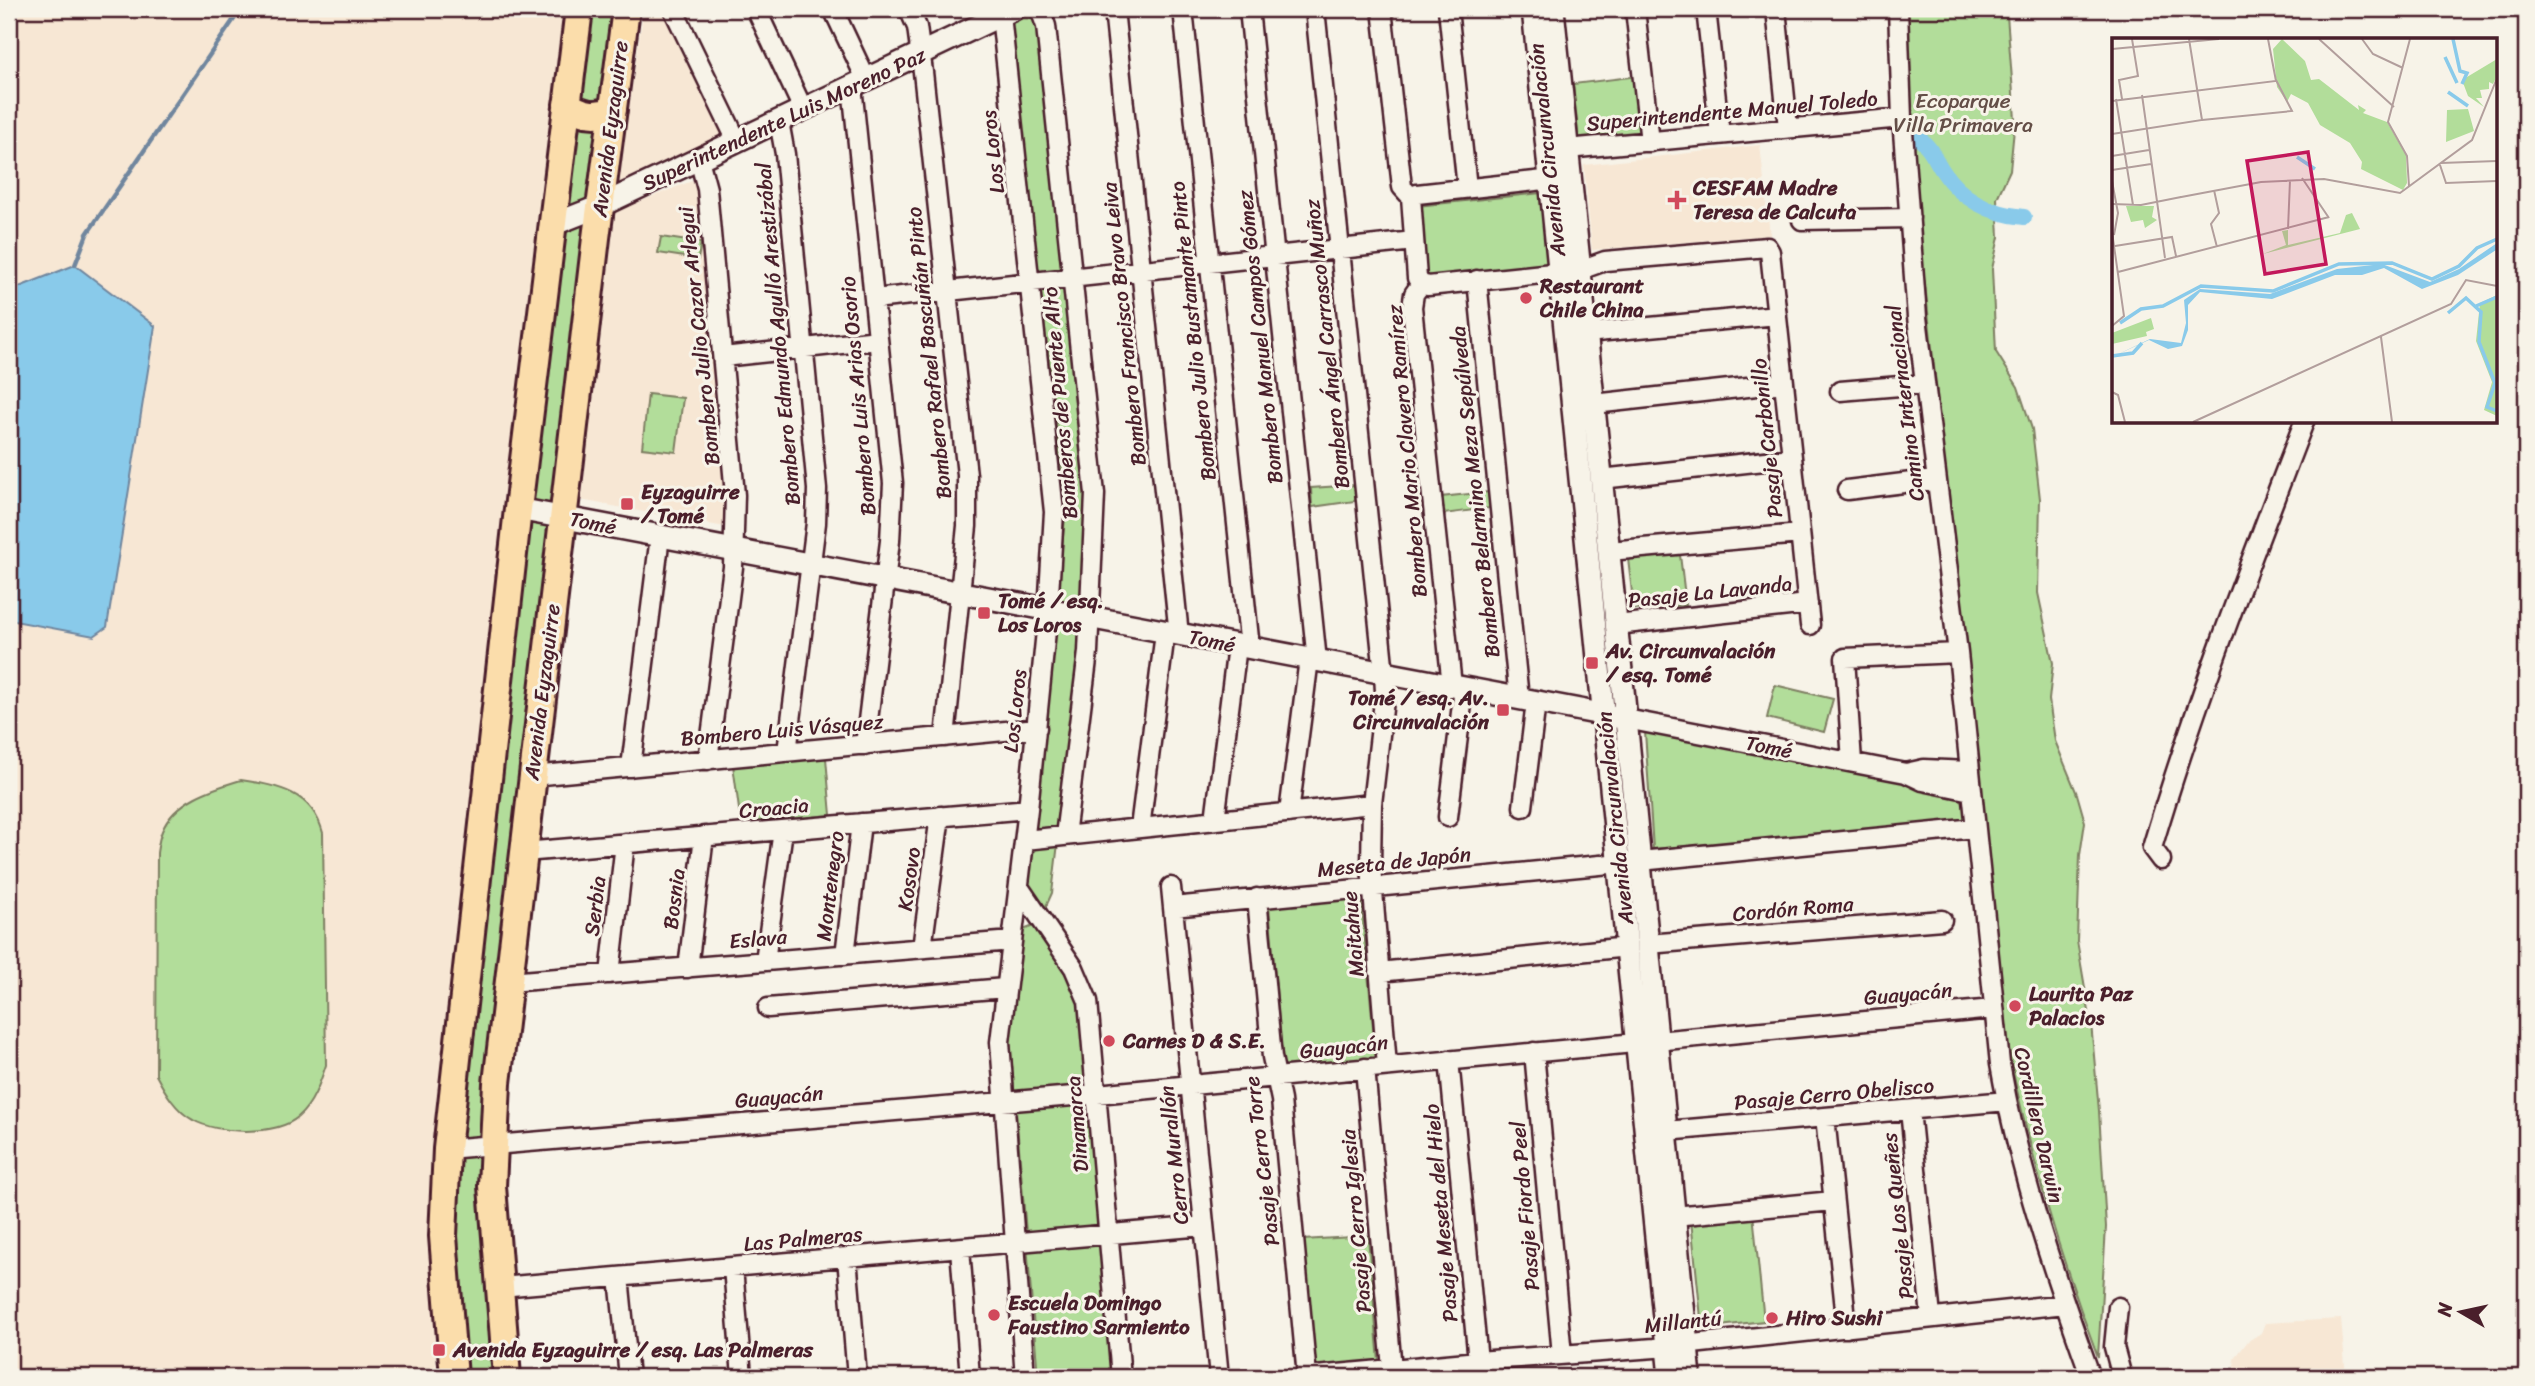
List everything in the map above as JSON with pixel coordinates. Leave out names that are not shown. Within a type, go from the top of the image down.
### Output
[{"type":"main road","name":"Avenida Eyzaguirre","points":[[454,1377],[443,1236],[447,1149],[579,9]]},
{"type":"main road","name":"Avenida Eyzaguirre","points":[[507,1377],[493,1211],[493,1144],[532,776],[626,9]]},
{"type":"main road","points":[[567,104],[589,114],[613,110]]},
{"type":"street","points":[[673,9],[737,141]]},
{"type":"street","points":[[755,9],[803,110]]},
{"type":"street","name":"Bombero Luis Arias Osorio","points":[[833,9],[859,83],[874,299],[893,484],[892,520],[865,744]]},
{"type":"street","name":"Bombero Rafael Bascuñán Pinto","points":[[909,9],[917,27],[921,53],[968,496],[946,737]]},
{"type":"street","name":"Bomberos de Puente Alto","points":[[1040,9],[1046,26],[1095,494],[1088,652],[1065,836]]},
{"type":"street","name":"Bombero Francisco Bravo Leiva","points":[[1114,9],[1141,270],[1172,634],[1140,828]]},
{"type":"street","name":"Bombero Julio Bustamante Pinto","points":[[1183,9],[1243,647],[1215,820]]},
{"type":"street","name":"Bombero Manuel Campos Gómez","points":[[1249,9],[1313,660],[1289,813]]},
{"type":"street","name":"Bombero Ángel Carrasco Muñoz","points":[[1315,9],[1384,674]]},
{"type":"street","name":"Bombero Mario Clavero Ramírez","points":[[1382,9],[1402,187],[1411,197],[1418,278],[1421,284],[1414,294],[1412,307],[1458,687],[1448,817]]},
{"type":"street","points":[[1448,9],[1467,188]]},
{"type":"street","name":"Avenida Circunvalación","points":[[1533,9],[1560,178],[1605,715],[1630,862]]},
{"type":"street","name":"Avenida Circunvalación","points":[[1553,9],[1567,149],[1560,178]]},
{"type":"street","points":[[1635,9],[1650,142]]},
{"type":"street","points":[[1706,9],[1720,135]]},
{"type":"street","points":[[1776,9],[1788,128]]},
{"type":"street","name":"Camino Internacional","points":[[1898,9],[1902,118],[1924,384],[1958,653],[1971,791]]},
{"type":"street","name":"Superintendente Luis Moreno Paz","points":[[552,225],[600,206],[1005,11]]},
{"type":"street","name":"Los Loros","points":[[1005,11],[1029,282],[1054,499],[1048,611],[1037,728],[1000,1042],[1025,1377]]},
{"type":"street","name":"Superintendente Manuel Toledo","points":[[1567,149],[1902,118]]},
{"type":"street","name":"Bombero Edmundo Agulló Arestizábal","points":[[779,121],[785,154],[817,489],[816,523],[786,752]]},
{"type":"street","name":"Bombero Julio Cazor Arlegui","points":[[699,159],[707,189],[735,472],[733,567],[708,760]]},
{"type":"street","points":[[1411,197],[1416,194],[1560,178]]},
{"type":"street","points":[[1802,220],[1909,218]]},
{"type":"street","points":[[874,299],[1414,241]]},
{"type":"street","name":"Pasaje Carbonillo","points":[[1569,271],[1605,261],[1767,247],[1770,252],[1810,625]]},
{"type":"street","points":[[1421,284],[1428,286],[1569,271]]},
{"type":"street","name":"Avenida Circunvalación","points":[[1569,271],[1586,333],[1594,404],[1626,719],[1630,862],[1677,1346],[1690,1377]]},
{"type":"street","name":"Bombero Belarmino Meza Sepúlveda","points":[[1476,280],[1528,700],[1523,807]]},
{"type":"street","points":[[1586,333],[1777,315]]},
{"type":"street","points":[[723,357],[878,340]]},
{"type":"street","points":[[1594,404],[1784,383]]},
{"type":"street","points":[[1840,391],[1924,384]]},
{"type":"street","points":[[2161,860],[2152,848],[2182,752],[2245,572],[2303,424]]},
{"type":"street","points":[[1601,479],[1792,458]]},
{"type":"street","points":[[1847,490],[1936,479]]},
{"type":"street","name":"Tomé","points":[[519,509],[1852,762],[1971,791]]},
{"type":"street","points":[[1609,551],[1800,534]]},
{"type":"street","points":[[631,767],[660,536]]},
{"type":"street","name":"Pasaje La Lavanda","points":[[1616,625],[1808,604]]},
{"type":"street","points":[[1852,762],[1845,658],[1958,653]]},
{"type":"street","name":"Maitahue","points":[[1384,674],[1385,692],[1372,804],[1371,887],[1387,1066]]},
{"type":"street","name":"Bombero Luis Vásquez","points":[[532,776],[1037,728]]},
{"type":"street","name":"Tomé","points":[[1906,773],[1924,769],[1969,771]]},
{"type":"street","name":"Cordillera Darwin","points":[[1971,791],[1993,1009],[2007,1101],[2028,1189],[2091,1377]]},
{"type":"street","points":[[1025,840],[1372,804]]},
{"type":"street","name":"Croacia","points":[[524,852],[1028,809]]},
{"type":"street","name":"Kosovo","points":[[922,948],[940,816]]},
{"type":"street","name":"Montenegro","points":[[845,955],[860,823]]},
{"type":"street","name":"Meseta de Japón","points":[[1173,907],[1975,828]]},
{"type":"street","points":[[765,961],[783,830]]},
{"type":"street","name":"Bosnia","points":[[688,968],[704,836]]},
{"type":"street","name":"Serbia","points":[[610,974],[625,843]]},
{"type":"street","name":"Dinamarca","points":[[1019,887],[1074,968],[1086,992],[1090,1011],[1121,1377]]},
{"type":"street","name":"Cerro Murallón","points":[[1171,887],[1219,1377]]},
{"type":"street","name":"Pasaje Cerro Torre","points":[[1257,898],[1272,1057],[1280,1100],[1306,1377]]},
{"type":"street","name":"Cordón Roma","points":[[1379,972],[1638,945],[1942,920]]},
{"type":"street","name":"Eslava","points":[[509,982],[1012,941]]},
{"type":"street","points":[[768,1008],[1005,988]]},
{"type":"street","name":"Guayacán","points":[[447,1149],[1097,1094],[1993,1009]]},
{"type":"street","name":"Avenida Circunvalación","points":[[1647,1041],[1666,1131],[1674,1216],[1677,1346],[1670,1377]]},
{"type":"street","name":"Pasaje Fiordo Peel","points":[[1534,1052],[1562,1355]]},
{"type":"street","name":"Pasaje Meseta del Hielo","points":[[1449,1060],[1478,1361]]},
{"type":"street","name":"Pasaje Cerro Iglesia","points":[[1365,1068],[1392,1369]]},
{"type":"street","name":"Pasaje Cerro Obelisco","points":[[1666,1131],[2007,1101]]},
{"type":"street","name":"Pasaje Los Queñes","points":[[1910,1110],[1931,1317]]},
{"type":"street","points":[[1825,1117],[1847,1328]]},
{"type":"street","points":[[1674,1216],[1833,1201]]},
{"type":"street","name":"Las Palmeras","points":[[500,1287],[1204,1226]]},
{"type":"street","points":[[960,1248],[970,1377]]},
{"type":"street","points":[[847,1258],[857,1377]]},
{"type":"street","points":[[733,1267],[742,1377]]},
{"type":"street","points":[[619,1277],[629,1377]]},
{"type":"street","name":"Millantú","points":[[1306,1377],[1677,1346],[2065,1304]]},
{"type":"street","points":[[2118,1307],[2114,1347],[2122,1377]]},
{"type":"shaded area","points":[[9,9],[568,9],[435,1118],[431,1207],[437,1377],[9,1377]]},
{"type":"shaded area","points":[[648,9],[663,9],[726,132],[617,187],[642,20]]},
{"type":"shaded area","name":"CESFAM Madre Teresa de Calcuta","points":[[1760,145],[1770,235],[1592,250],[1584,165]]},
{"type":"shaded area","points":[[697,179],[730,528],[575,499],[613,212]]},
{"type":"shaded area","points":[[2341,1319],[2346,1377],[2236,1377],[2234,1359],[2248,1341],[2261,1333],[2265,1323]]},
{"type":"green space","points":[[590,9],[617,9],[488,1118],[504,1377],[462,1377],[451,1232],[468,1037]]},
{"type":"green space","name":"Ecoparque Villa Primavera","points":[[1907,9],[2006,9],[2007,15],[2015,119],[2010,170],[1997,198],[1999,237],[1992,269],[1996,352],[2018,387],[2032,429],[2040,499],[2038,593],[2053,663],[2049,700],[2055,741],[2077,794],[2085,822],[2080,855],[2077,941],[2091,1023],[2106,1227],[2098,1357],[2048,1210],[2010,1059],[1922,257],[1912,131]]},
{"type":"green space","points":[[1035,12],[1042,26],[1090,513],[1087,602],[1052,893],[1043,913],[1028,884],[1066,508],[1009,22]]},
{"type":"green space","points":[[1638,76],[1643,136],[1579,142],[1573,84]]},
{"type":"green space","points":[[1541,193],[1551,267],[1425,279],[1417,206]]},
{"type":"green space","points":[[661,237],[701,243],[698,259],[658,253]]},
{"type":"green space","points":[[648,394],[683,398],[676,452],[642,448]]},
{"type":"green space","points":[[1355,485],[1355,501],[1312,507],[1311,488]]},
{"type":"green space","points":[[1488,492],[1490,508],[1444,514],[1441,497]]},
{"type":"green space","points":[[1680,555],[1686,605],[1634,609],[1628,559]]},
{"type":"green space","points":[[1775,685],[1833,699],[1824,732],[1767,718]]},
{"type":"green space","points":[[1645,732],[1965,794],[1970,822],[1653,849]]},
{"type":"green space","points":[[826,758],[831,815],[741,824],[733,765]]},
{"type":"green space","points":[[241,780],[280,788],[302,799],[318,819],[323,833],[326,1065],[312,1100],[298,1117],[276,1127],[246,1131],[216,1128],[193,1120],[176,1106],[156,1075],[157,853],[160,836],[176,811],[195,797]]},
{"type":"green space","points":[[1361,897],[1376,1059],[1283,1068],[1269,906]]},
{"type":"green space","points":[[1038,927],[1079,997],[1114,1377],[1038,1377],[1010,1040],[1019,941],[1023,930]]},
{"type":"green space","points":[[1753,1213],[1764,1321],[1702,1328],[1691,1220]]},
{"type":"green space","points":[[1368,1236],[1379,1362],[1313,1370],[1303,1240]]},
{"type":"water","points":[[75,265],[155,326],[107,627],[94,636],[9,620],[9,291]]},
{"type":"waterway","points":[[75,265],[87,234],[241,9]]},
{"type":"waterway","points":[[1915,136],[1928,147],[1949,180],[1967,197],[1988,208],[2024,217]]},
{"type":"place","name":"CESFAM Madre Teresa de Calcuta","points":[[1677,200]]},
{"type":"place","name":"Restaurant Chile China","points":[[1526,298]]},
{"type":"place","name":"Eyzaguirre / Tomé","points":[[627,504]]},
{"type":"place","name":"Tomé / esq. Los Loros","points":[[984,613]]},
{"type":"place","name":"Av. Circunvalación / esq. Tomé","points":[[1592,663]]},
{"type":"place","name":"Tomé / esq. Av. Circunvalación","points":[[1503,710]]},
{"type":"place","name":"Laurita Paz Palacios","points":[[2015,1006]]},
{"type":"place","name":"Carnes D & S.E.","points":[[1109,1041]]},
{"type":"place","name":"Escuela Domingo Faustino Sarmiento","points":[[994,1315]]},
{"type":"place","name":"Hiro Sushi","points":[[1772,1318]]},
{"type":"place","name":"Avenida Eyzaguirre / esq. Las Palmeras","points":[[439,1350]]}]
